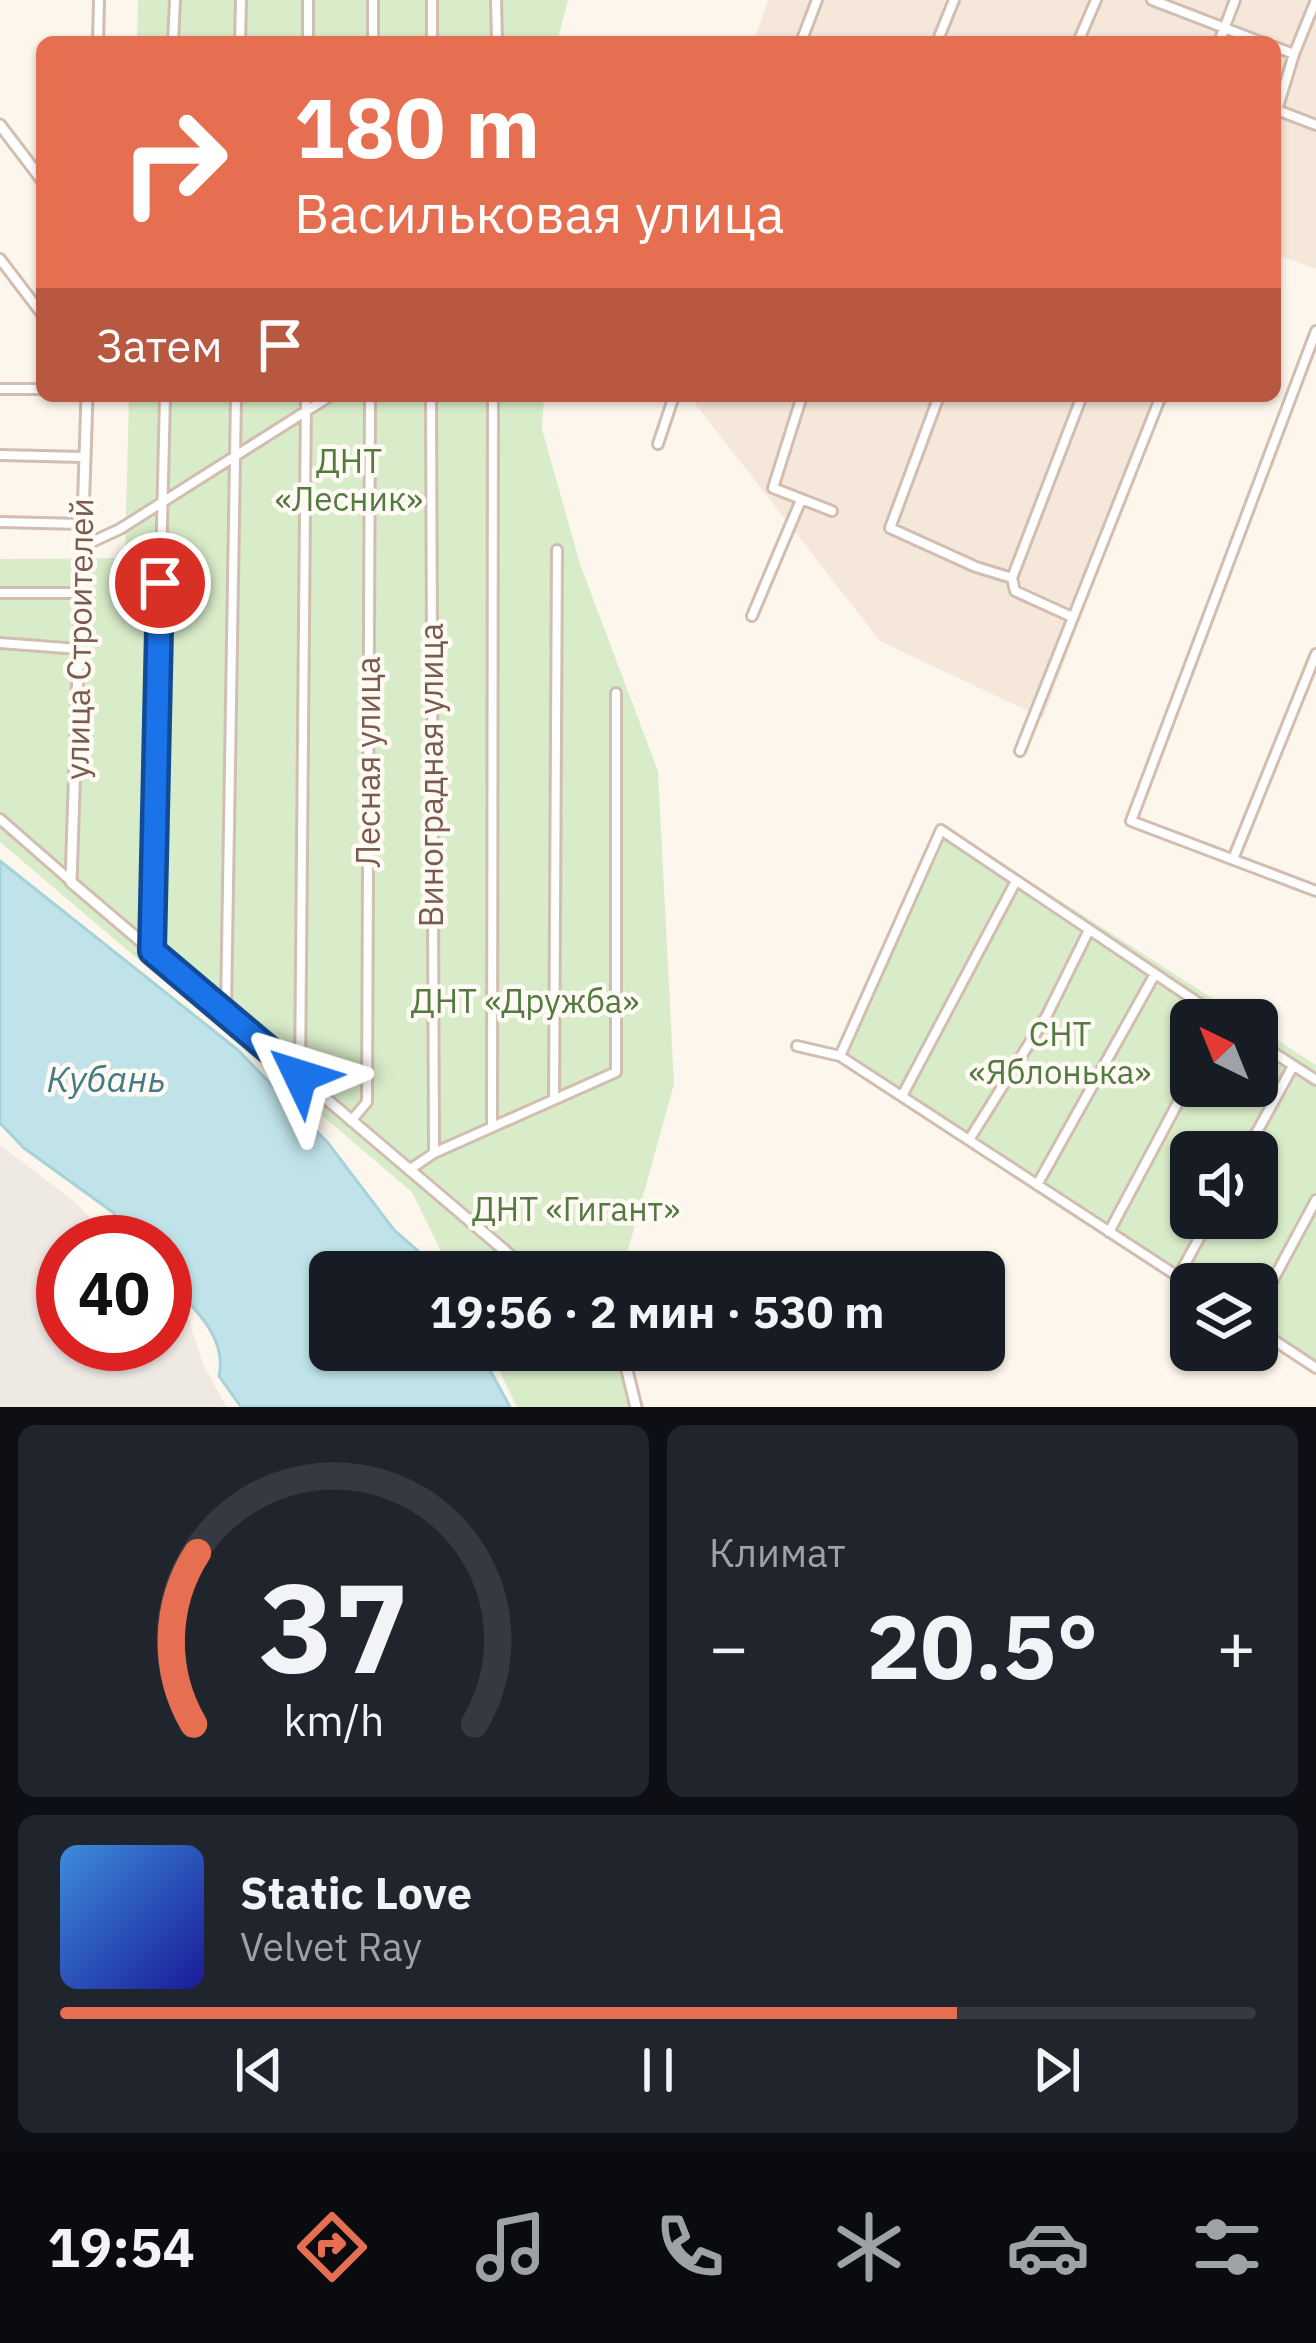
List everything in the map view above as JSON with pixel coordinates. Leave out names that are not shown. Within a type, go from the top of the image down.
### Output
[{"type":"street","points":[[98,36],[99,0]]},
{"type":"street","points":[[173,36],[175,0]]},
{"type":"street","points":[[240,36],[241,0]]},
{"type":"street","points":[[308,0],[308,36]]},
{"type":"street","points":[[373,0],[373,36]]},
{"type":"street","points":[[431,0],[431,36]]},
{"type":"street","points":[[496,0],[496,36]]},
{"type":"street","points":[[803,36],[817,0]]},
{"type":"street","points":[[939,36],[954,0]]},
{"type":"street","points":[[1081,36],[1096,0]]},
{"type":"street","points":[[1152,0],[1244,36]]},
{"type":"street","points":[[1221,36],[1235,0]]},
{"type":"street","points":[[1281,96],[1316,0]]},
{"type":"street","points":[[1281,49],[1294,54]]},
{"type":"street","points":[[1281,114],[1316,125]]},
{"type":"street","points":[[0,125],[36,172]]},
{"type":"street","points":[[0,259],[36,306]]},
{"type":"street","points":[[1316,331],[1131,820],[1316,891]]},
{"type":"street","points":[[0,389],[36,389]]},
{"type":"street","name":"улица Строителей","points":[[71,882],[87,402]]},
{"type":"street","points":[[152,951],[165,402]]},
{"type":"street","points":[[226,1010],[236,402]]},
{"type":"street","points":[[300,1076],[306,402]]},
{"type":"street","points":[[81,547],[120,529],[320,402]]},
{"type":"street","name":"Лесная улица","points":[[351,1121],[367,1102],[370,402]]},
{"type":"street","name":"Виноградная улица","points":[[431,402],[434,1154]]},
{"type":"street","points":[[492,1126],[493,402]]},
{"type":"street","points":[[658,443],[672,402]]},
{"type":"street","points":[[800,402],[773,488],[832,511]]},
{"type":"street","points":[[937,402],[890,528],[1012,578]]},
{"type":"street","points":[[1072,617],[1015,591],[1012,578],[1080,402]]},
{"type":"street","points":[[1020,751],[1159,402]]},
{"type":"street","points":[[0,454],[82,457]]},
{"type":"street","points":[[752,616],[801,500]]},
{"type":"street","points":[[0,522],[82,524]]},
{"type":"street","points":[[554,1100],[557,550]]},
{"type":"street","points":[[0,593],[81,593]]},
{"type":"street","points":[[0,643],[79,649]]},
{"type":"street","points":[[1233,860],[1316,654]]},
{"type":"street","points":[[407,1171],[492,1126],[616,1072],[616,694]]},
{"type":"street","points":[[0,819],[504,1251]]},
{"type":"street","points":[[840,1056],[941,830],[1191,999]]},
{"type":"street","points":[[902,1096],[1016,881]]},
{"type":"street","points":[[969,1140],[1047,1015],[1089,930]]},
{"type":"street","points":[[1037,1185],[1155,974]]},
{"type":"street","points":[[796,1046],[840,1056],[1170,1272]]},
{"type":"street","points":[[1278,1056],[1316,1080]]},
{"type":"street","points":[[1257,1131],[1293,1066]]},
{"type":"street","points":[[1109,1232],[1176,1107]]},
{"type":"street","points":[[1278,1271],[1316,1200]]},
{"type":"street","points":[[1278,1343],[1316,1368]]},
{"type":"street","points":[[627,1371],[636,1407]]},
{"type":"shaded area","points":[[768,0],[1316,0],[1316,269],[1281,256],[1281,36],[756,36]]},
{"type":"shaded area","points":[[1162,402],[1043,718],[880,641],[696,405]]},
{"type":"shaded area","points":[[0,1145],[87,1215],[36,1215],[36,1371],[192,1371],[192,1330],[203,1365],[227,1407],[0,1407]]},
{"type":"green space","points":[[138,0],[568,0],[559,36],[137,36]]},
{"type":"green space","points":[[129,402],[544,402],[542,429],[580,564],[658,771],[674,1084],[628,1251],[441,1251],[412,1192],[0,842],[0,559],[125,558]]},
{"type":"green space","name":"СНТ «Яблонька»","points":[[938,822],[1213,999],[1170,999],[1170,1107],[1278,1107],[1278,1041],[1316,1065],[1316,1374],[1278,1349],[1278,1263],[1170,1263],[1170,1278],[835,1057]]},
{"type":"green space","points":[[499,1371],[626,1371],[632,1407],[517,1407]]},
{"type":"water","name":"Кубань","points":[[0,861],[238,1050],[328,1143],[394,1230],[418,1251],[309,1251],[309,1371],[490,1371],[510,1407],[241,1407],[219,1376],[218,1347],[192,1307],[192,1215],[115,1215],[24,1148],[0,1123]]},
{"type":"route","points":[[160,583],[152,951],[300,1076]]},
{"type":"park label","name":"ДНТ «Лесник»","points":[[349,480]]},
{"type":"park label","name":"ДНТ «Дружба»","points":[[525,1001]]},
{"type":"park label","name":"ДНТ «Гигант»","points":[[576,1209]]}]
